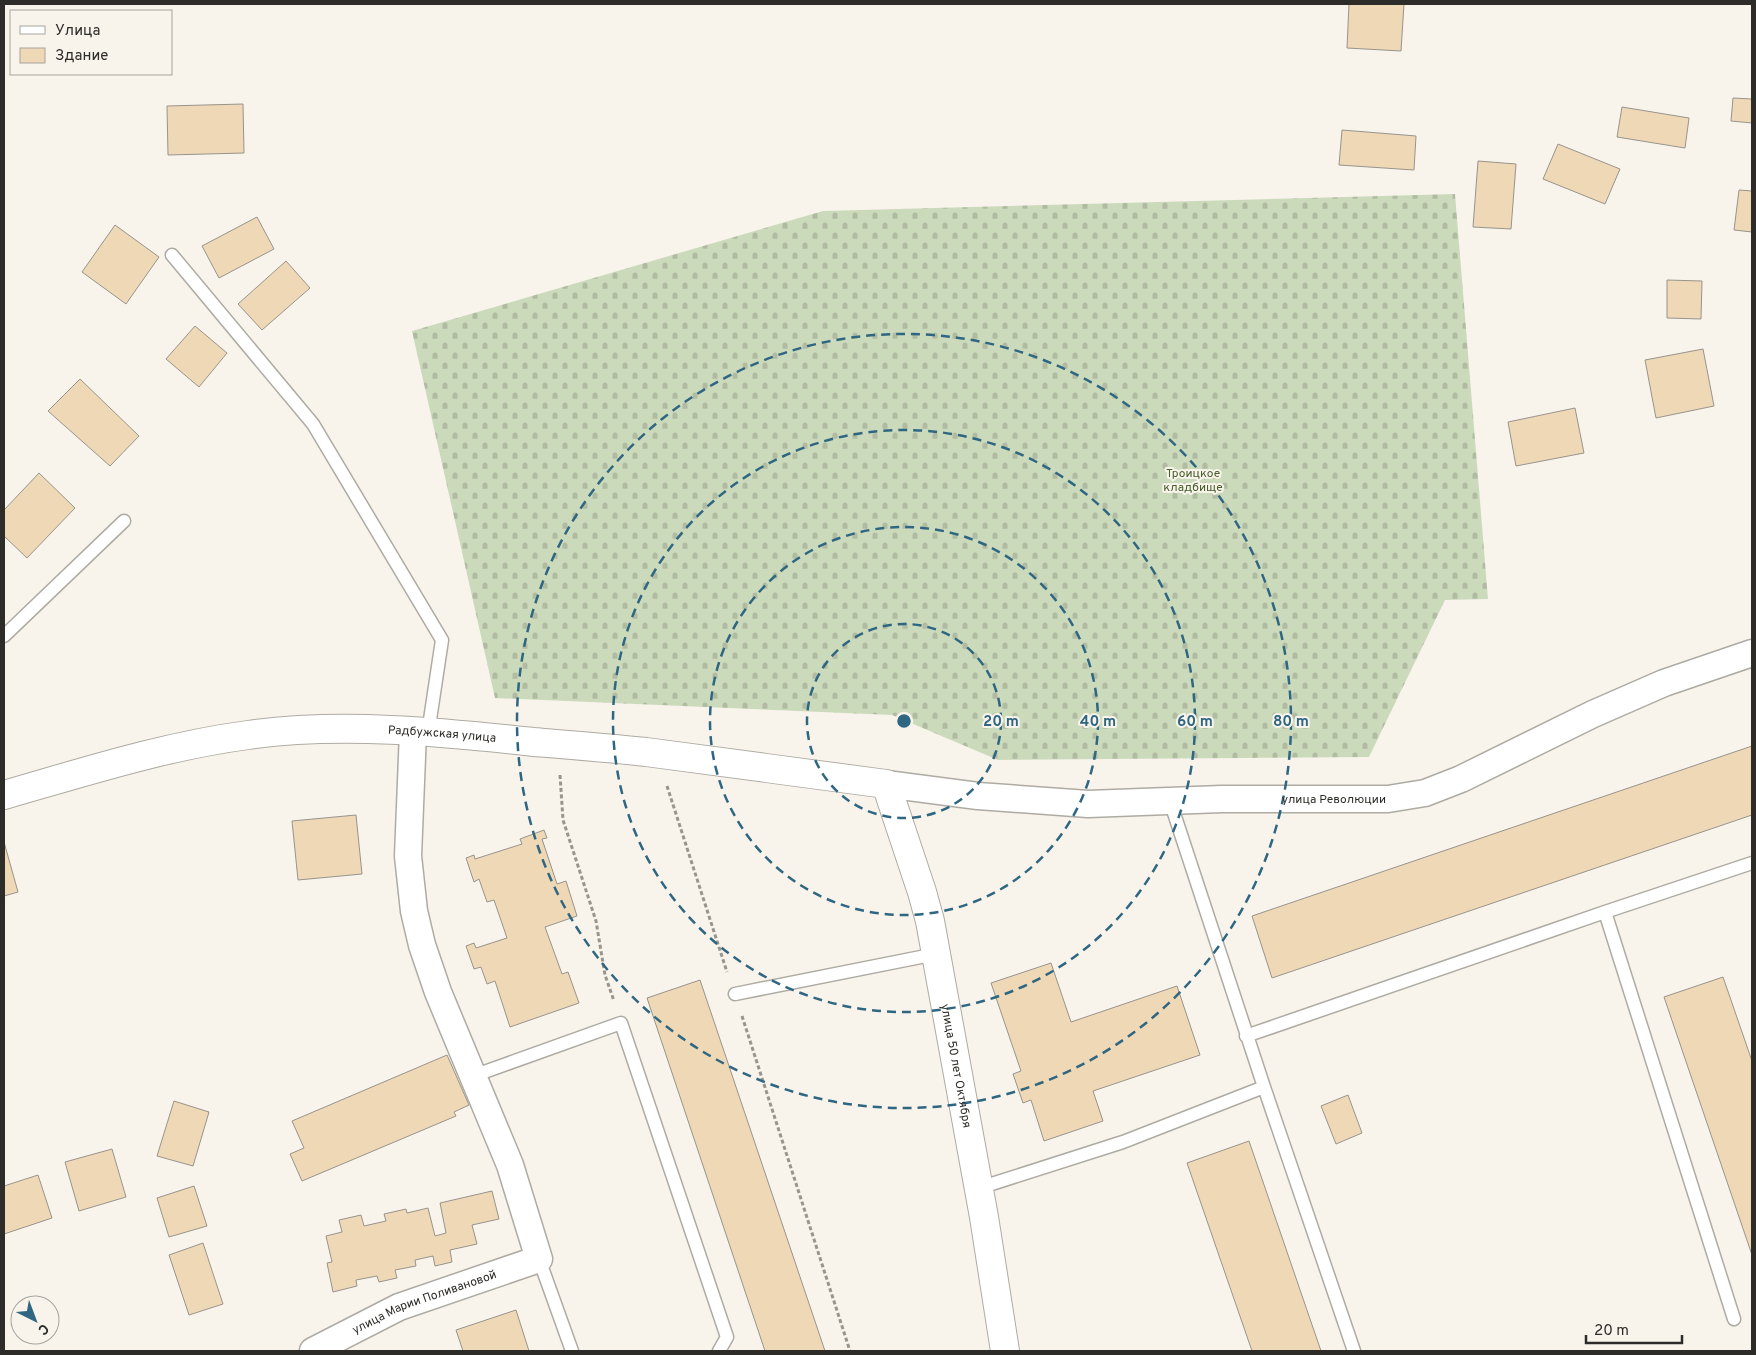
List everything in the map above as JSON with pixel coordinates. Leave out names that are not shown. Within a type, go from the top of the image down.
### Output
[{"type":"street","name":"улица Революции","points":[[886,784],[978,796],[1088,804],[1222,799],[1388,799],[1425,792],[1461,779],[1593,714],[1655,687],[1752,653]]},
{"type":"street","name":"Радбужская улица","points":[[4,795],[116,763],[248,735],[299,730],[358,729],[559,744],[657,754],[886,784]]},
{"type":"street","points":[[421,733],[408,856],[414,911],[422,945],[438,992],[510,1165],[539,1258]]},
{"type":"street","name":"улица 50 лет Октября","points":[[886,784],[930,921],[979,1188],[1005,1351]]},
{"type":"street","name":"улица Марии Поливановой","points":[[325,1348],[399,1307],[539,1258]]},
{"type":"lane","points":[[172,255],[313,424],[442,640],[421,733]]},
{"type":"lane","points":[[4,636],[124,521]]},
{"type":"lane","points":[[1170,801],[1246,1036],[1354,1351]]},
{"type":"lane","points":[[1246,1036],[1752,863]]},
{"type":"lane","points":[[1605,912],[1734,1319]]},
{"type":"lane","points":[[734,994],[936,954]]},
{"type":"lane","points":[[473,1076],[621,1023],[727,1337],[720,1351]]},
{"type":"lane","points":[[979,1188],[1123,1142],[1264,1088]]},
{"type":"lane","points":[[539,1258],[572,1351]]},
{"type":"path","points":[[559,744],[563,820],[596,921],[605,975],[621,1023]]},
{"type":"path","points":[[657,754],[850,1351]]},
{"type":"green space","name":"Троицкое кладбище","points":[[1455,194],[1488,599],[1445,600],[1369,757],[998,760],[892,715],[495,698],[412,331],[823,211]]},
{"type":"building","points":[[1349,4],[1404,4],[1401,51],[1347,48]]},
{"type":"building","points":[[1733,98],[1752,99],[1752,123],[1731,121]]},
{"type":"building","points":[[243,104],[244,153],[168,155],[167,106]]},
{"type":"building","points":[[1622,107],[1689,118],[1685,148],[1617,137]]},
{"type":"building","points":[[1342,130],[1416,136],[1414,170],[1339,165]]},
{"type":"building","points":[[1558,144],[1620,169],[1605,204],[1543,179]]},
{"type":"building","points":[[1478,161],[1516,164],[1511,229],[1473,227]]},
{"type":"building","points":[[1739,190],[1752,191],[1752,232],[1734,230]]},
{"type":"building","points":[[257,217],[274,249],[219,278],[202,246]]},
{"type":"building","points":[[115,225],[159,257],[126,304],[82,272]]},
{"type":"building","points":[[286,261],[310,288],[262,330],[238,304]]},
{"type":"building","points":[[1667,280],[1702,281],[1701,319],[1667,318]]},
{"type":"building","points":[[195,326],[227,353],[199,387],[166,359]]},
{"type":"building","points":[[1703,349],[1714,406],[1656,418],[1645,360]]},
{"type":"building","points":[[80,379],[139,436],[110,466],[48,411]]},
{"type":"building","points":[[1575,408],[1584,453],[1516,466],[1508,422]]},
{"type":"building","points":[[39,473],[75,508],[27,558],[4,536],[4,510]]},
{"type":"building","points":[[1752,746],[1752,815],[1272,978],[1252,916]]},
{"type":"building","points":[[356,815],[362,874],[298,880],[292,821]]},
{"type":"building","points":[[544,830],[547,838],[542,839],[557,884],[566,881],[577,916],[545,927],[562,974],[568,972],[579,1003],[510,1027],[495,981],[487,984],[481,967],[474,969],[466,946],[474,943],[476,948],[507,938],[494,900],[487,902],[479,879],[474,882],[466,858],[474,855],[475,859],[522,844],[520,839]]},
{"type":"building","points":[[4,842],[18,892],[4,896]]},
{"type":"building","points":[[1051,963],[1071,1022],[1177,986],[1200,1055],[1093,1091],[1103,1121],[1044,1141],[1031,1100],[1023,1103],[1013,1074],[1021,1071],[991,983]]},
{"type":"building","points":[[1723,977],[1752,1061],[1752,1255],[1664,997]]},
{"type":"building","points":[[700,980],[825,1351],[765,1351],[647,998]]},
{"type":"building","points":[[447,1055],[469,1105],[454,1112],[456,1116],[302,1181],[290,1154],[304,1148],[292,1121]]},
{"type":"building","points":[[1348,1095],[1362,1133],[1336,1144],[1321,1106]]},
{"type":"building","points":[[174,1101],[209,1112],[193,1166],[157,1156]]},
{"type":"building","points":[[1249,1141],[1321,1351],[1252,1351],[1187,1163]]},
{"type":"building","points":[[112,1149],[126,1197],[79,1211],[65,1162]]},
{"type":"building","points":[[38,1175],[52,1218],[4,1234],[4,1186]]},
{"type":"building","points":[[194,1186],[207,1226],[169,1237],[157,1198]]},
{"type":"building","points":[[492,1191],[499,1219],[472,1225],[477,1244],[450,1250],[452,1262],[435,1266],[433,1256],[415,1260],[416,1266],[395,1270],[397,1278],[379,1282],[377,1276],[356,1280],[357,1286],[333,1292],[327,1263],[332,1262],[326,1236],[342,1232],[339,1220],[361,1215],[364,1226],[386,1221],[384,1214],[406,1209],[407,1213],[428,1208],[435,1236],[446,1233],[440,1203]]},
{"type":"building","points":[[203,1243],[223,1304],[189,1315],[169,1255]]},
{"type":"building","points":[[516,1310],[529,1351],[463,1351],[456,1330]]}]
